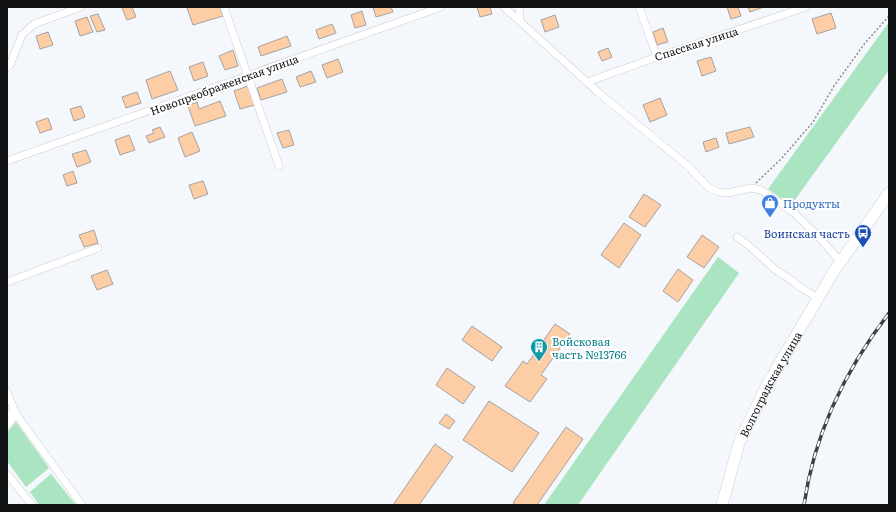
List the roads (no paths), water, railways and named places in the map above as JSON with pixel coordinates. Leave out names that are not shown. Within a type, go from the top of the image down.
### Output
[{"type":"main road","name":"Волгоградская улица","points":[[722,505],[739,443],[767,385],[837,266],[889,194]]},
{"type":"street","points":[[7,67],[10,65],[22,35],[34,24],[81,7]]},
{"type":"street","points":[[224,7],[279,166]]},
{"type":"street","name":"Новопреображенская улица","points":[[7,161],[248,76],[432,8],[441,7]]},
{"type":"street","points":[[504,7],[587,82],[689,167],[708,187],[718,192],[728,193],[751,188],[761,190],[794,213],[817,235],[837,266]]},
{"type":"street","points":[[519,7],[520,20]]},
{"type":"street","points":[[639,7],[657,56]]},
{"type":"street","name":"Спасская улица","points":[[587,82],[657,56],[806,7]]},
{"type":"street","points":[[737,237],[777,271],[818,298]]},
{"type":"street","points":[[7,282],[98,248]]},
{"type":"street","points":[[7,392],[16,414],[82,505]]},
{"type":"street","points":[[7,414],[16,414]]},
{"type":"street","points":[[7,426],[16,414]]},
{"type":"street","points":[[7,474],[32,505]]},
{"type":"railway","points":[[804,505],[815,453],[834,404],[859,357],[873,334],[889,313]]},
{"type":"place","name":"Продукты","points":[[770,218]]},
{"type":"place","name":"Воинская часть","points":[[863,248]]},
{"type":"place","name":"Войсковая часть №13766","points":[[539,362]]}]
